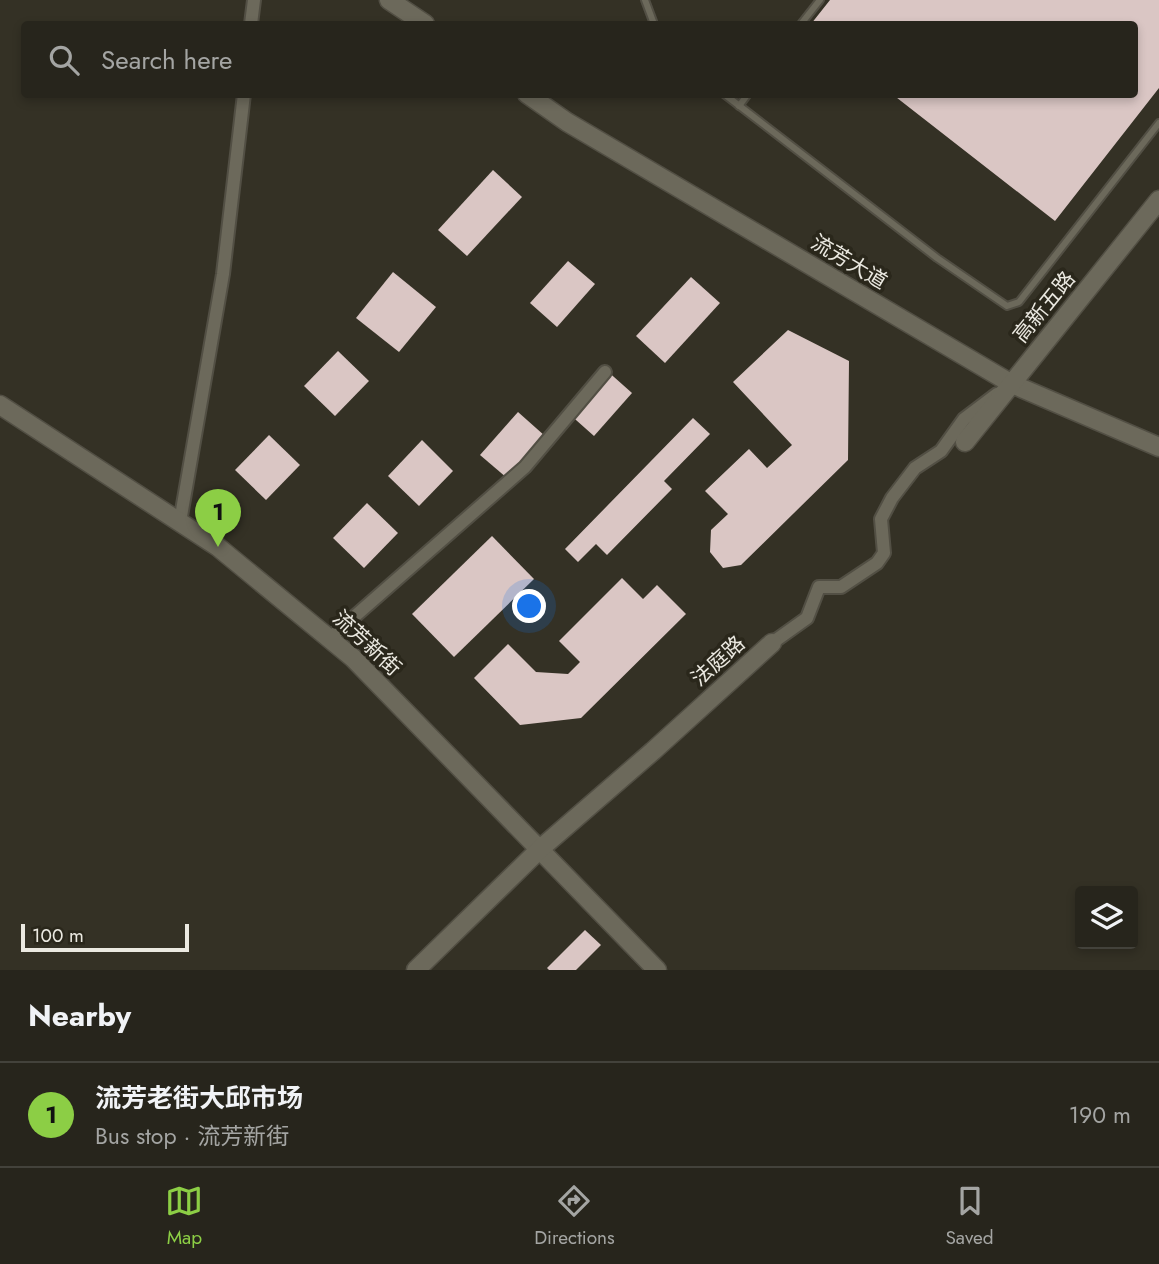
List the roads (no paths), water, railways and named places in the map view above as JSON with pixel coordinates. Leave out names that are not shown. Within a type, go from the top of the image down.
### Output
[{"type":"main road","points":[[389,0],[420,21]]},
{"type":"main road","name":"流芳大道","points":[[533,98],[567,122],[1012,384],[1159,447]]},
{"type":"main road","name":"高新五路","points":[[965,442],[1159,200]]},
{"type":"main road","name":"流芳新街","points":[[0,405],[218,547],[330,638],[353,658],[657,970]]},
{"type":"main road","name":"法庭路","points":[[416,970],[540,849],[772,643]]},
{"type":"street","points":[[251,21],[254,0]]},
{"type":"street","points":[[180,522],[223,274],[244,98]]},
{"type":"street","points":[[330,638],[525,467],[605,372]]},
{"type":"street","name":"法庭路","points":[[772,643],[807,618],[819,587],[841,587],[877,564],[884,553],[881,519],[892,498],[915,468],[941,451],[964,419],[1012,384]]},
{"type":"lane","points":[[645,0],[653,21]]},
{"type":"lane","points":[[803,21],[820,0]]},
{"type":"lane","points":[[729,98],[937,258],[1007,306],[1019,302],[1159,123]]},
{"type":"lane","points":[[739,106],[745,98]]},
{"type":"place","name":"流芳老街大邱市场","points":[[218,547]]}]
